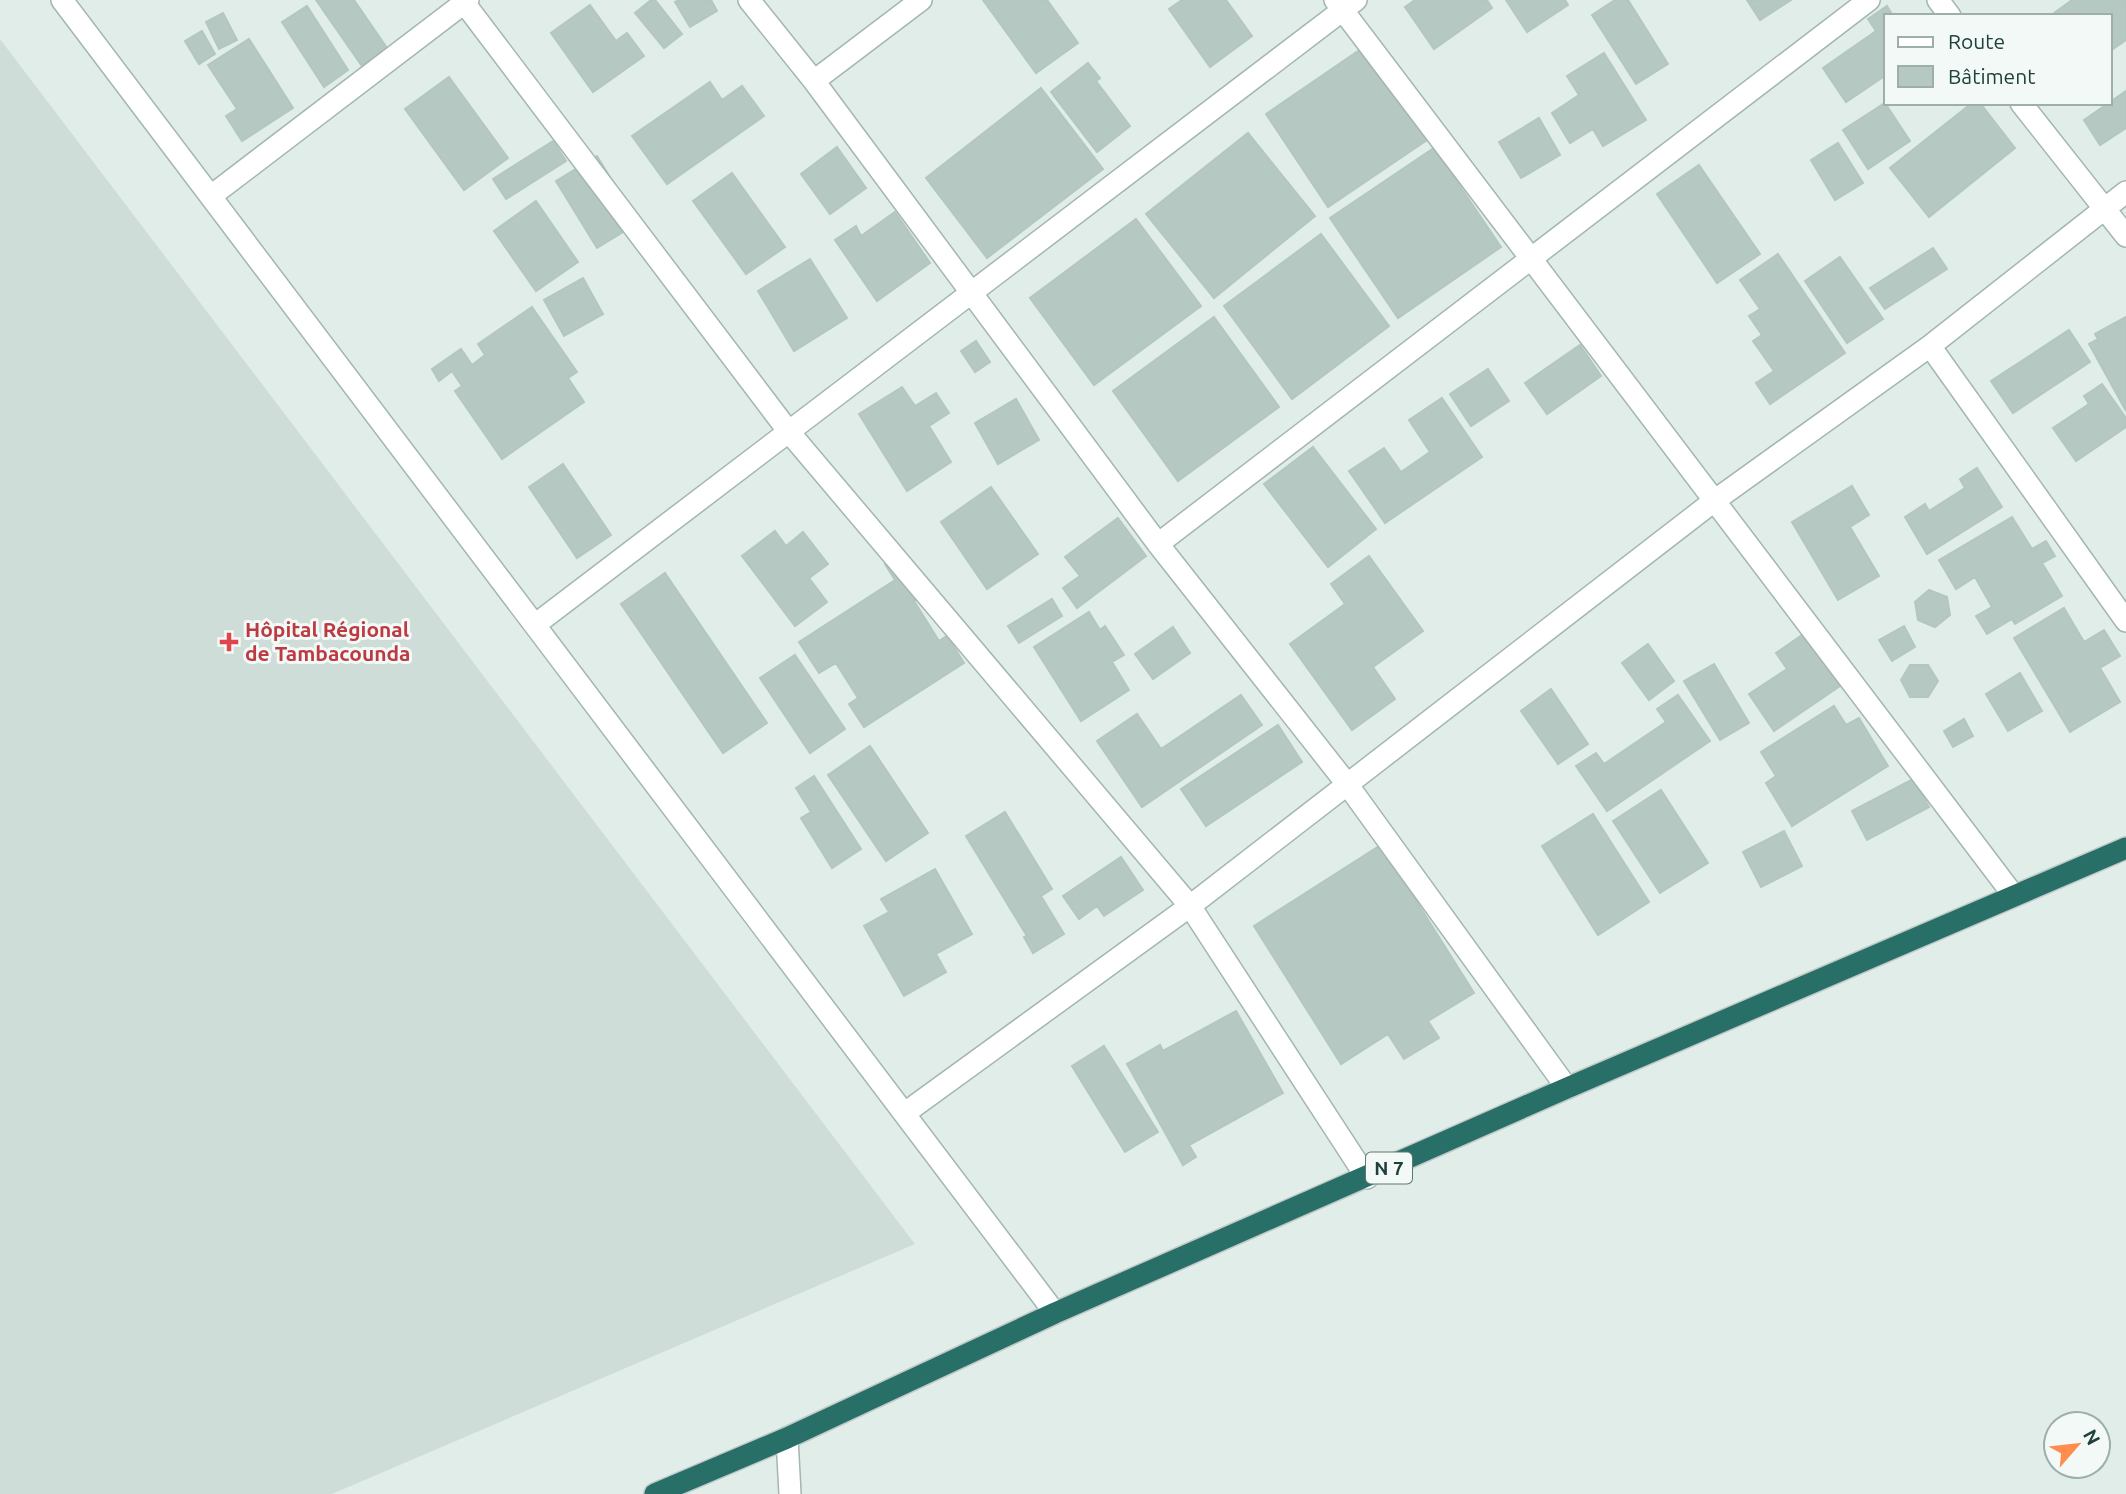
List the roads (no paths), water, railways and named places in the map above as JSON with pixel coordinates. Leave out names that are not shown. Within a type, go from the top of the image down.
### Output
[{"type":"highway","name":"N 7","points":[[655,1494],[787,1438],[1055,1313],[1567,1088],[2126,848]]},
{"type":"street","points":[[62,0],[1055,1313]]},
{"type":"street","points":[[749,0],[814,82],[1158,544],[1347,784],[1567,1088]]},
{"type":"street","points":[[814,82],[921,0]]},
{"type":"street","points":[[1158,544],[1869,0]]},
{"type":"street","points":[[211,196],[465,1],[789,432],[1190,906],[1367,1178]]},
{"type":"street","points":[[536,624],[1345,3],[1530,257],[2014,896]]},
{"type":"street","points":[[2023,105],[2126,236]]},
{"type":"street","points":[[905,1113],[1190,906],[1714,500],[1930,346],[2126,192]]},
{"type":"street","points":[[1930,346],[2126,621]]},
{"type":"street","points":[[787,1438],[790,1494]]},
{"type":"place","name":"Hôpital Régional de Tambacounda","points":[[229,642]]}]
